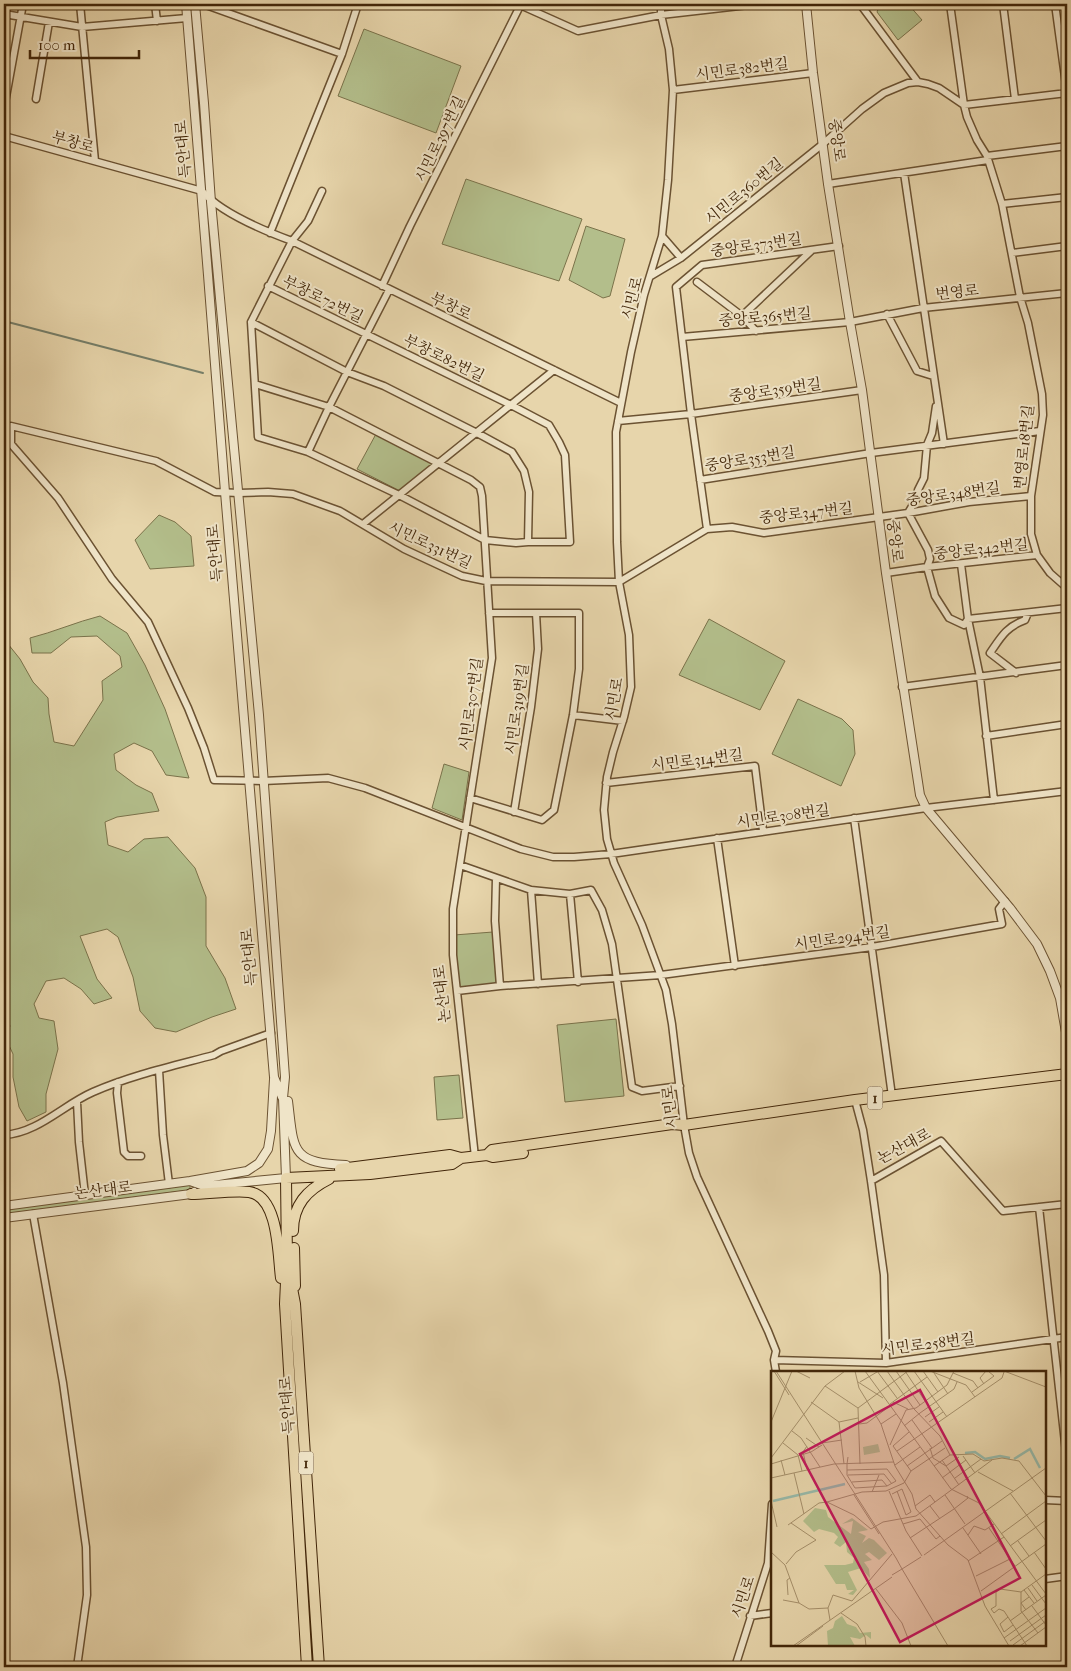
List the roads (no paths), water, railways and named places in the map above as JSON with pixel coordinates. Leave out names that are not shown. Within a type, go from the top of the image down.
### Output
[{"type":"main road","name":"논산대로","points":[[311,1176],[320,1172],[450,1155],[461,1158],[475,1157],[487,1155],[492,1150],[672,1124],[684,1124],[855,1100],[1067,1074]]},
{"type":"main road","name":"논산대로","points":[[286,1178],[336,1176],[452,1164],[461,1158]]},
{"type":"main road","name":"1","points":[[290,1304],[293,1221],[297,1207],[308,1193],[318,1185],[336,1176]]},
{"type":"main road","name":"득안대로","points":[[286,1178],[287,1260],[319,1667]]},
{"type":"main road","points":[[191,1194],[250,1192],[264,1201],[270,1210],[274,1223],[290,1304]]},
{"type":"main road","name":"득안대로","points":[[290,1304],[307,1667]]},
{"type":"street","points":[[4,108],[24,4]]},
{"type":"street","points":[[80,4],[95,161]]},
{"type":"street","points":[[155,4],[157,21]]},
{"type":"street","name":"득안대로","points":[[186,4],[224,492],[274,1077],[283,1098]]},
{"type":"street","name":"득안대로","points":[[194,4],[239,493],[263,781],[285,1077],[283,1098],[286,1178]]},
{"type":"street","points":[[203,4],[342,54]]},
{"type":"street","points":[[270,232],[342,54],[358,4]]},
{"type":"street","points":[[520,4],[578,31],[661,15],[758,4]]},
{"type":"street","name":"시민로397번길","points":[[382,286],[520,4]]},
{"type":"street","name":"시민로","points":[[661,4],[661,15],[669,48],[673,90],[668,180],[662,236],[644,295],[618,421],[616,457],[617,542],[619,582],[629,636],[631,686],[606,784],[604,822],[610,854],[642,925],[666,990],[684,1124],[696,1178],[768,1331],[776,1351],[774,1360],[776,1371]]},
{"type":"street","name":"중앙로","points":[[806,4],[828,184],[862,390],[902,687],[920,795],[926,808],[1005,902],[1037,944],[1060,998],[1067,1038]]},
{"type":"street","points":[[860,4],[918,82],[939,88],[964,105],[1067,92],[1055,4]]},
{"type":"street","name":"번영로18번길","points":[[950,4],[967,118],[987,158],[1002,204],[1020,297],[1028,323],[1042,394],[1043,415],[1031,496],[1031,534],[1037,555],[1050,573],[1067,588]]},
{"type":"street","points":[[1003,4],[1015,99]]},
{"type":"street","points":[[4,14],[82,27],[187,18]]},
{"type":"street","points":[[36,99],[49,22]]},
{"type":"street","name":"시민로382번길","points":[[673,90],[813,73]]},
{"type":"street","name":"시민로360번길","points":[[651,276],[681,258],[884,93],[908,83],[918,82]]},
{"type":"street","name":"부창로","points":[[4,136],[202,192],[211,202],[270,232],[621,402]]},
{"type":"street","points":[[828,184],[1067,146]]},
{"type":"street","points":[[904,173],[944,444]]},
{"type":"street","name":"부창로72번길","points":[[308,452],[258,437],[251,322],[268,286],[292,242],[308,221],[322,191]]},
{"type":"street","points":[[1002,204],[1067,197]]},
{"type":"street","points":[[662,236],[681,258]]},
{"type":"street","name":"중앙로373번길","points":[[682,337],[676,287],[702,265],[839,246]]},
{"type":"street","points":[[1012,253],[1067,246]]},
{"type":"street","points":[[742,316],[812,250]]},
{"type":"street","points":[[697,282],[742,316],[756,331]]},
{"type":"street","name":"부창로72번길","points":[[268,286],[366,335]]},
{"type":"street","points":[[251,322],[347,372],[384,386],[512,452],[524,471],[529,492],[528,542],[516,543],[485,540],[399,495],[308,452],[329,407],[347,372],[366,335],[389,290]]},
{"type":"street","name":"번영로","points":[[850,322],[923,308],[1067,292]]},
{"type":"street","points":[[887,314],[917,371],[933,376]]},
{"type":"street","name":"중앙로365번길","points":[[682,337],[850,322]]},
{"type":"street","name":"부창로82번길","points":[[366,335],[511,405],[549,426],[565,455],[570,542],[528,542]]},
{"type":"street","points":[[682,337],[691,414]]},
{"type":"street","points":[[363,524],[440,464],[554,370]]},
{"type":"street","points":[[255,384],[329,407],[440,464]]},
{"type":"street","name":"중앙로359번길","points":[[618,421],[691,414],[862,390]]},
{"type":"street","points":[[908,513],[924,478],[927,445],[932,433],[937,398]]},
{"type":"street","name":"중앙로353번길","points":[[691,414],[700,480],[871,453],[1040,431]]},
{"type":"street","name":"시민로331번길","points":[[4,423],[156,461],[215,492],[293,494],[340,511],[404,549],[462,576],[486,581],[619,582]]},
{"type":"street","points":[[11,426],[11,444],[58,498],[112,580],[148,622],[188,708],[214,780],[263,781],[328,778],[373,791],[521,849],[553,857],[610,854]]},
{"type":"street","name":"시민로307번길","points":[[440,464],[471,480],[480,487],[485,540],[492,658],[466,829]]},
{"type":"street","points":[[700,480],[708,529]]},
{"type":"street","name":"중앙로348번길","points":[[878,516],[908,513],[969,502],[1031,496]]},
{"type":"street","name":"중앙로342번길","points":[[908,513],[928,550],[930,559],[927,567],[935,596],[949,618],[964,625],[968,619]]},
{"type":"street","name":"중앙로347번길","points":[[619,582],[708,529],[732,527],[764,533],[878,516]]},
{"type":"street","name":"중앙로342번길","points":[[886,573],[1037,555]]},
{"type":"street","points":[[961,564],[968,619],[980,677],[994,800]]},
{"type":"street","points":[[968,619],[1067,608]]},
{"type":"street","points":[[470,798],[542,820],[554,810],[580,669],[579,613],[489,613]]},
{"type":"street","name":"시민로319번길","points":[[514,812],[531,707],[538,649],[536,613]]},
{"type":"street","points":[[1016,673],[990,653],[1002,634],[1012,625],[1024,620],[1028,613]]},
{"type":"street","points":[[902,687],[1067,665]]},
{"type":"street","points":[[573,715],[623,721]]},
{"type":"street","points":[[986,736],[1067,724]]},
{"type":"street","name":"시민로314번길","points":[[606,784],[755,766],[763,832]]},
{"type":"street","name":"시민로308번길","points":[[610,854],[926,808],[1067,791]]},
{"type":"street","points":[[854,818],[892,1096]]},
{"type":"street","name":"논산대로","points":[[466,829],[452,926],[453,955],[475,1157]]},
{"type":"street","name":"시민로308번길","points":[[717,838],[735,966]]},
{"type":"street","points":[[460,865],[531,890],[570,894],[592,890],[602,910],[612,944],[632,1087],[642,1091],[680,1086]]},
{"type":"street","points":[[496,878],[495,920],[500,986]]},
{"type":"street","points":[[531,890],[538,984]]},
{"type":"street","points":[[570,894],[578,982]]},
{"type":"street","name":"시민로294번길","points":[[457,991],[500,986],[661,975],[872,947],[1002,924],[999,909],[1005,902]]},
{"type":"street","points":[[4,1135],[32,1128],[90,1094],[118,1082],[214,1055],[271,1033]]},
{"type":"street","points":[[159,1070],[163,1135],[169,1184]]},
{"type":"street","points":[[190,1181],[247,1171],[259,1162],[268,1149],[274,1077]]},
{"type":"street","points":[[285,1077],[291,1133],[294,1146],[300,1153],[304,1157],[318,1162],[369,1166]]},
{"type":"street","points":[[118,1082],[117,1093],[124,1152],[128,1156],[141,1156]]},
{"type":"street","name":"논산대로","points":[[855,1100],[863,1130],[871,1181],[941,1141],[1003,1211],[1039,1208]]},
{"type":"street","points":[[77,1102],[85,1195]]},
{"type":"street","name":"논산대로","points":[[4,1206],[190,1181],[204,1186],[286,1178]]},
{"type":"street","points":[[871,1181],[884,1275],[886,1363]]},
{"type":"street","name":"논산대로","points":[[4,1218],[191,1194],[204,1186]]},
{"type":"street","points":[[1067,1204],[1039,1208],[1067,1461]]},
{"type":"street","points":[[32,1214],[63,1383],[86,1547],[87,1595],[77,1667]]},
{"type":"street","name":"시민로258번길","points":[[774,1360],[886,1363],[1067,1337]]},
{"type":"street","points":[[1046,1500],[1067,1501]]},
{"type":"street","name":"시민로","points":[[735,1667],[768,1563],[771,1519]]},
{"type":"street","points":[[1046,1579],[1067,1576]]},
{"type":"street","points":[[750,1616],[771,1613]]},
{"type":"waterway","points":[[4,321],[203,373]]}]
